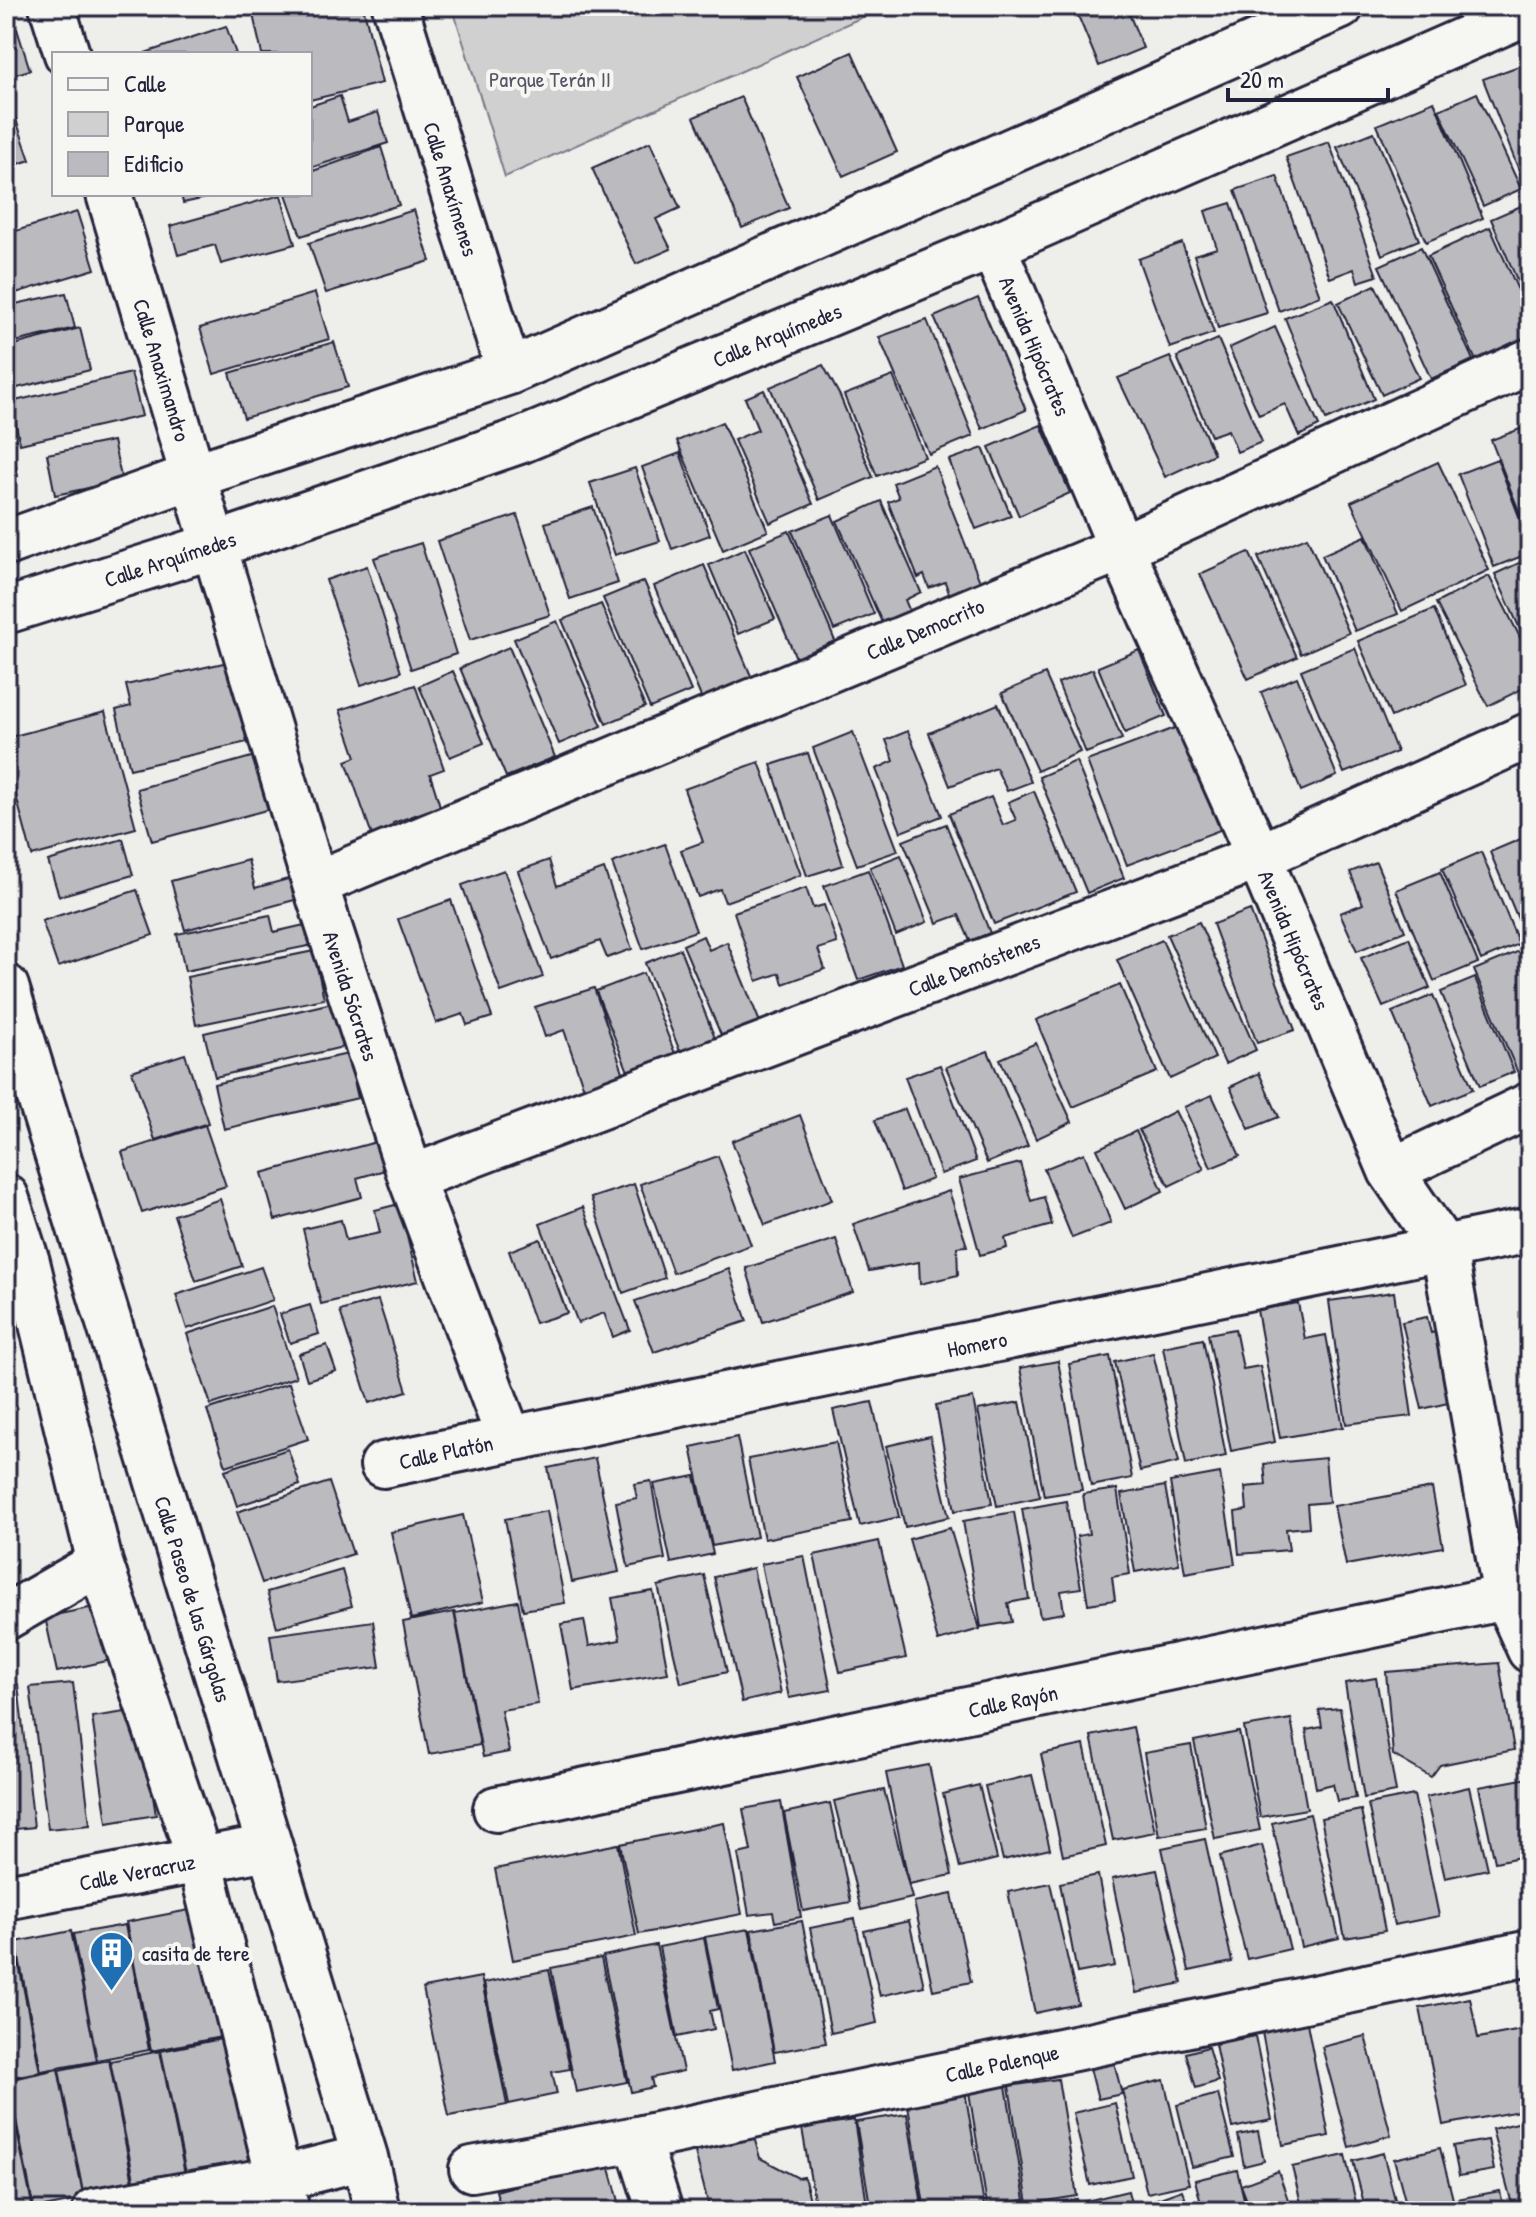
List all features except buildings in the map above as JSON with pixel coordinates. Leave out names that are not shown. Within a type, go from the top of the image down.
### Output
[{"type":"street","points":[[52,6],[66,52]]},
{"type":"street","name":"Calle Anaxímenes","points":[[395,6],[509,372]]},
{"type":"street","points":[[6,543],[193,476],[509,372],[1326,9]]},
{"type":"street","name":"Calle Arquímedes","points":[[6,611],[213,546],[522,440],[993,246],[1504,14]]},
{"type":"street","name":"Calle Anaximandro","points":[[110,196],[213,546]]},
{"type":"street","name":"Avenida Hipócrates","points":[[993,246],[1121,548],[1259,857],[1391,1171],[1444,1249],[1530,1650]]},
{"type":"street","name":"Calle Democrito","points":[[315,884],[1121,548],[1530,361]]},
{"type":"street","name":"Avenida Sócrates","points":[[213,546],[315,884],[411,1178],[509,1438]]},
{"type":"street","name":"Calle Demóstenes","points":[[411,1178],[1259,857],[1530,735]]},
{"type":"street","name":"Calle Paseo de las Gárgolas","points":[[6,987],[365,2157],[377,2211]]},
{"type":"street","points":[[1391,1171],[1530,1105]]},
{"type":"street","points":[[6,1197],[27,1262],[100,1563],[200,1860],[282,2195]]},
{"type":"street","name":"Homero","points":[[509,1438],[1530,1230]]},
{"type":"street","name":"Calle Platón","points":[[383,1465],[509,1438]]},
{"type":"street","points":[[6,1617],[100,1563]]},
{"type":"street","name":"Calle Rayón","points":[[496,1809],[1518,1595]]},
{"type":"street","name":"Calle Veracruz","points":[[6,1897],[268,1847]]},
{"type":"street","name":"Calle Palenque","points":[[472,2169],[637,2139],[1530,1953]]},
{"type":"street","points":[[637,2139],[660,2211]]},
{"type":"street","points":[[95,2211],[282,2195],[365,2157]]},
{"type":"green space","name":"Parque Terán II","points":[[452,6],[887,6],[505,177]]},
{"type":"place","name":"casita de tere","points":[[111,1992]]}]
